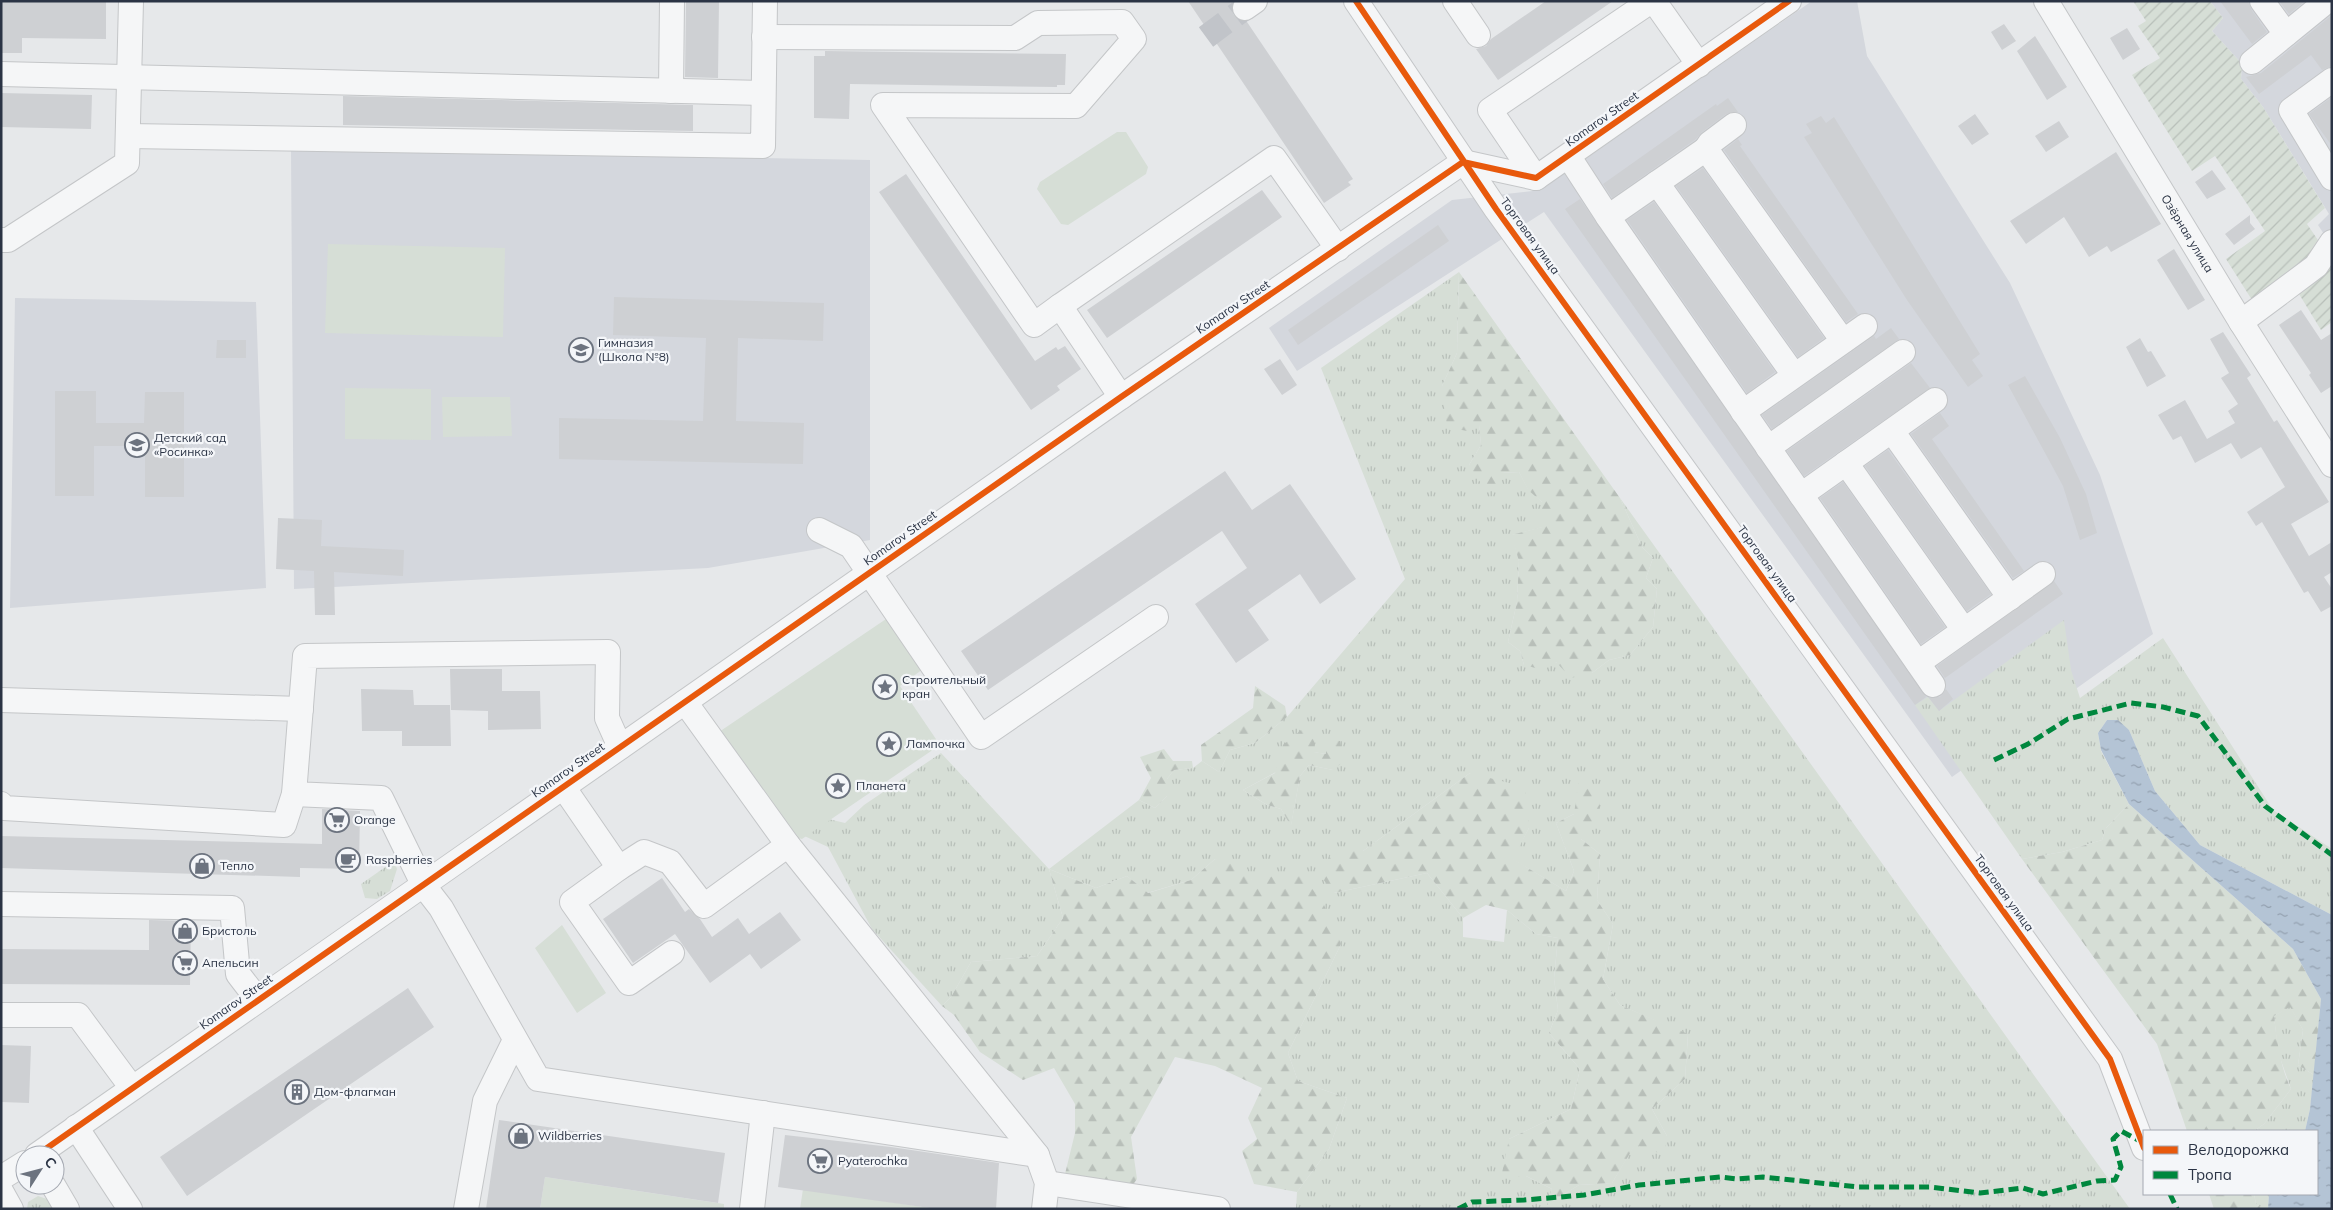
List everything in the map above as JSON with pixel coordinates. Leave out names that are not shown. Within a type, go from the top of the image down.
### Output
[{"type":"street","points":[[1,240],[8,240],[127,162],[131,1]]},
{"type":"street","points":[[671,91],[672,1]]},
{"type":"street","points":[[128,136],[763,146],[765,1]]},
{"type":"street","name":"Торговая улица","points":[[1356,1],[1463,162],[2110,1059],[2143,1145]]},
{"type":"street","points":[[1455,1],[1478,35]]},
{"type":"street","points":[[1536,178],[1490,110],[1652,1],[1699,65]]},
{"type":"street","name":"Komarov Street","points":[[1536,178],[1789,1]]},
{"type":"street","name":"Озёрная улица","points":[[2046,1],[2241,322],[2332,465]]},
{"type":"street","points":[[2262,1],[2286,34]]},
{"type":"street","points":[[2252,62],[2327,1]]},
{"type":"street","points":[[764,37],[1015,38],[1038,23],[1122,22],[1134,40],[1076,106],[883,105],[1034,325],[1274,158],[1338,249]]},
{"type":"street","points":[[1,74],[763,93]]},
{"type":"street","points":[[2332,80],[2291,110],[2326,152],[2332,178]]},
{"type":"street","points":[[1608,217],[1706,149],[1710,143],[1734,125]]},
{"type":"street","points":[[1706,149],[1843,341]]},
{"type":"street","points":[[1569,156],[1608,217],[1933,685]]},
{"type":"street","points":[[1463,162],[1536,178]]},
{"type":"street","name":"Komarov Street","points":[[51,1145],[1122,397],[1463,162]]},
{"type":"street","points":[[1657,183],[1794,375]]},
{"type":"street","points":[[2241,322],[2316,266],[2332,242]]},
{"type":"street","points":[[1060,306],[1122,397]]},
{"type":"street","points":[[1743,412],[1865,326]]},
{"type":"street","points":[[1768,448],[1903,352]]},
{"type":"street","points":[[1801,495],[1935,400]]},
{"type":"street","points":[[1892,431],[2010,598]]},
{"type":"street","points":[[1846,463],[1964,630]]},
{"type":"street","points":[[819,530],[851,546],[981,736],[1156,616]]},
{"type":"street","points":[[1918,663],[2044,574]]},
{"type":"street","points":[[1,804],[4,808],[284,825],[294,794],[305,656],[608,652],[607,718],[620,747]]},
{"type":"street","points":[[1,700],[302,709]]},
{"type":"street","points":[[685,702],[788,845],[1037,1155],[1047,1183],[1044,1209]]},
{"type":"street","points":[[564,788],[619,868]]},
{"type":"street","points":[[294,794],[381,798],[424,886],[441,908],[538,1079],[1037,1155]]},
{"type":"street","points":[[672,953],[628,983],[572,902],[644,852],[670,862],[704,906],[788,845]]},
{"type":"street","points":[[1,904],[232,908],[238,974],[258,1000]]},
{"type":"street","points":[[1,1015],[78,1016],[132,1088]]},
{"type":"street","points":[[466,1209],[485,1101],[515,1040]]},
{"type":"street","points":[[752,1209],[764,1114]]},
{"type":"street","points":[[76,1127],[130,1209]]},
{"type":"street","points":[[1,1178],[15,1169]]},
{"type":"street","points":[[1047,1183],[1218,1209]]},
{"type":"street","points":[[1,1191],[11,1209]]},
{"type":"street","points":[[59,1195],[67,1209]]},
{"type":"shaded area","points":[[1812,1],[1857,1],[1867,56],[2010,283],[2100,475],[2153,634],[1952,777],[1544,212],[1297,371],[1269,328],[1452,200],[1541,190]]},
{"type":"shaded area","points":[[2210,1],[2332,1],[2332,246],[2318,225],[2329,214],[2263,107],[2241,79],[2242,64],[2212,31],[2223,18]]},
{"type":"shaded area","name":"Гимназия (Школа №8)","points":[[291,149],[870,160],[870,540],[708,568],[294,589]]},
{"type":"shaded area","name":"Детский сад «Росинка»","points":[[15,298],[256,302],[266,588],[10,608]]},
{"type":"green space","points":[[2133,1],[2210,1],[2223,18],[2212,31],[2242,64],[2241,79],[2263,107],[2325,208],[2307,224],[2322,246],[2252,300],[2226,259],[2265,231],[2215,156],[2192,171],[2132,75],[2160,58],[2138,26],[2146,21]]},
{"type":"green space","points":[[1117,132],[1126,132],[1148,167],[1146,174],[1068,225],[1061,224],[1037,189],[1040,182]]},
{"type":"green space","points":[[328,244],[505,248],[503,337],[325,333]]},
{"type":"green space","points":[[2332,262],[2332,322],[2321,330],[2296,289]]},
{"type":"green space","points":[[1459,272],[1457,353],[1442,386],[1479,424],[1481,445],[1469,465],[1500,473],[1519,472],[1528,489],[1542,502],[1543,527],[1512,535],[1519,561],[1517,602],[1508,642],[1520,651],[1524,665],[1555,662],[1592,673],[1609,660],[1630,655],[1653,627],[1657,589],[1646,578],[1653,558],[1642,547],[1620,498],[2130,1209],[1296,1209],[1297,1192],[1329,1149],[1347,1098],[1298,1081],[1288,1053],[1341,944],[1252,880],[1215,859],[1191,880],[1147,893],[1127,876],[1096,888],[1049,869],[1139,800],[1155,808],[1167,796],[1167,779],[1174,770],[1193,768],[1202,761],[1219,772],[1230,750],[1255,743],[1287,717],[1405,579],[1321,368]],"holes":[[[1313,752],[1326,754],[1333,770],[1309,765],[1300,776],[1291,825],[1281,809],[1267,805],[1243,790]],[[1470,773],[1529,828],[1512,859],[1566,891],[1574,871],[1556,823],[1574,814],[1581,839],[1600,854],[1597,900],[1613,924],[1603,979],[1620,1005],[1688,1035],[1685,1079],[1652,1109],[1667,1136],[1635,1144],[1612,1183],[1579,1185],[1548,1204],[1552,1189],[1526,1176],[1509,1139],[1571,1109],[1580,1069],[1549,1033],[1558,1010],[1554,978],[1558,938],[1536,934],[1507,910],[1504,942],[1463,937],[1463,918],[1427,873],[1334,893],[1333,851],[1363,851]]]},
{"type":"green space","points":[[1459,272],[1620,498],[1642,547],[1653,558],[1646,578],[1657,589],[1653,627],[1630,655],[1609,660],[1592,673],[1571,678],[1556,662],[1543,670],[1524,665],[1520,651],[1508,642],[1517,602],[1519,561],[1511,535],[1542,527],[1542,502],[1528,490],[1519,472],[1500,473],[1496,488],[1484,488],[1469,465],[1481,445],[1479,425],[1467,431],[1447,427],[1442,386],[1457,353]]},
{"type":"green space","points":[[345,388],[431,389],[431,440],[345,439]]},
{"type":"green space","points":[[442,397],[510,397],[512,436],[443,437]]},
{"type":"green space","points":[[889,617],[923,669],[900,686],[940,745],[802,839],[788,835],[716,734]]},
{"type":"green space","points":[[2064,620],[2071,670],[2080,698],[2163,638],[2273,810],[2332,849],[2332,915],[2200,845],[2155,791],[2129,730],[2107,720],[2098,733],[2101,751],[2129,804],[2106,828],[2102,840],[2062,852],[2022,859],[1915,705],[1928,697],[1939,711]]},
{"type":"green space","points":[[1255,686],[1285,706],[1287,717],[1255,743],[1230,750],[1219,772],[1202,761],[1201,745],[1253,708]]},
{"type":"green space","points":[[1305,727],[1315,736],[1314,752],[1326,754],[1326,738],[1340,741],[1344,761],[1333,770],[1309,765],[1300,776],[1291,826],[1281,809],[1267,805],[1243,790],[1275,773],[1283,745]]},
{"type":"green space","points":[[1164,749],[1173,761],[1192,761],[1193,768],[1174,770],[1167,779],[1167,796],[1155,808],[1139,800],[1151,778],[1140,757]]},
{"type":"green space","points":[[941,753],[1049,869],[1063,918],[1037,956],[971,962],[951,997],[942,1006],[872,929],[828,847],[798,833],[808,814],[845,823],[864,805]]},
{"type":"green space","points":[[1470,773],[1525,787],[1529,828],[1513,859],[1566,891],[1574,871],[1556,823],[1574,814],[1579,779],[1600,788],[1599,820],[1581,839],[1600,854],[1597,900],[1613,924],[1603,979],[1620,1005],[1688,1034],[1685,1079],[1652,1109],[1667,1136],[1665,1155],[1635,1145],[1612,1183],[1579,1185],[1547,1205],[1552,1189],[1526,1176],[1501,1178],[1509,1139],[1571,1109],[1580,1069],[1549,1033],[1558,1010],[1554,978],[1558,938],[1536,934],[1507,910],[1486,905],[1463,918],[1427,873],[1334,893],[1319,874],[1333,851],[1363,851]]},
{"type":"green space","points":[[2129,804],[2293,949],[2321,999],[2314,1075],[2298,1065],[2303,1030],[2290,1007],[2274,1016],[2282,1062],[2291,1089],[2264,1124],[2255,1130],[2187,1130],[2157,1044],[2022,859],[2062,852],[2102,840],[2106,828]]},
{"type":"green space","points":[[1215,859],[1245,864],[1252,880],[1296,872],[1321,898],[1341,944],[1288,1053],[1298,1081],[1347,1098],[1329,1149],[1297,1192],[1254,1184],[1242,1151],[1257,1139],[1248,1118],[1262,1088],[1215,1066],[1175,1057],[1131,1137],[1137,1179],[1122,1200],[1065,1174],[1075,1133],[1075,1104],[1054,1068],[1023,1080],[980,1052],[954,1015],[942,1006],[951,997],[971,962],[1037,956],[1063,918],[1049,869],[1096,888],[1127,876],[1148,893],[1191,880]]},
{"type":"green space","points":[[394,861],[397,869],[390,891],[377,899],[365,898],[361,884]]},
{"type":"green space","points":[[562,925],[606,993],[577,1013],[535,948]]},
{"type":"green space","points":[[2290,1006],[2303,1030],[2298,1065],[2314,1075],[2305,1130],[2255,1130],[2264,1124],[2291,1089],[2278,1052],[2274,1016]]},
{"type":"green space","points":[[545,1177],[724,1204],[724,1209],[540,1209]]},
{"type":"green space","points":[[803,1189],[937,1209],[800,1209]]},
{"type":"green space","points":[[2209,1195],[2254,1195],[2256,1204],[2262,1209],[2214,1209]]},
{"type":"green space","points":[[2254,1195],[2269,1195],[2268,1209],[2262,1209],[2256,1204]]},
{"type":"green space","points":[[38,1196],[47,1199],[53,1209],[27,1209],[28,1202]]},
{"type":"water","points":[[2107,720],[2118,720],[2129,730],[2155,791],[2200,845],[2332,915],[2332,1209],[2268,1209],[2269,1195],[2318,1195],[2318,1130],[2305,1130],[2310,1109],[2321,999],[2293,949],[2129,804],[2101,750],[2098,733]]},
{"type":"building","points":[[2,1],[106,1],[106,39],[22,38],[22,53],[2,53]]},
{"type":"building","points":[[686,1],[719,1],[718,78],[685,77]]},
{"type":"building","points":[[1188,1],[1233,1],[1231,9],[1234,15],[1240,21],[1247,22],[1353,179],[1348,182],[1351,185],[1324,203]]},
{"type":"building","points":[[1546,1],[1613,1],[1498,80],[1476,49],[1486,46],[1491,39]]},
{"type":"building","points":[[2220,1],[2248,1],[2251,9],[2267,32],[2252,44]]},
{"type":"building","points":[[2279,1],[2305,1],[2289,14]]},
{"type":"building","points":[[2332,15],[2332,66],[2322,70],[2311,55],[2259,94],[2246,77],[2261,73]]},
{"type":"building","points":[[2004,24],[2016,41],[2002,50],[1991,32]]},
{"type":"building","points":[[2127,28],[2140,49],[2123,60],[2110,38]]},
{"type":"building","points":[[2035,36],[2067,87],[2047,100],[2017,51]]},
{"type":"building","points":[[825,51],[1066,54],[1065,85],[1057,85],[1057,87],[850,84],[849,119],[814,118],[814,56],[825,56]]},
{"type":"building","points":[[1,93],[92,95],[91,129],[1,127]]},
{"type":"building","points":[[343,96],[693,105],[693,131],[343,125]]},
{"type":"building","points":[[2332,97],[2332,146],[2309,114]]},
{"type":"building","points":[[1728,98],[1738,112],[1726,114],[1702,132],[1696,139],[1612,198],[1603,184],[1716,104],[1717,106]]},
{"type":"building","points":[[1975,114],[1989,134],[1972,145],[1958,126]]},
{"type":"building","points":[[1821,116],[1826,123],[1834,117],[1980,354],[1972,360],[1983,376],[1968,387],[1907,300],[1804,137],[1812,133],[1806,124]]},
{"type":"building","points":[[2059,121],[2069,137],[2046,152],[2035,136]]},
{"type":"building","points":[[1738,139],[1742,145],[1740,146],[1858,314],[1846,322],[1724,150]]},
{"type":"building","points":[[2116,152],[2161,224],[2111,252],[2107,246],[2089,257],[2064,217],[2026,244],[2010,221]]},
{"type":"building","points":[[1703,168],[1824,338],[1798,357],[1676,186]]},
{"type":"building","points":[[2212,170],[2226,189],[2207,199],[2195,182]]},
{"type":"building","points":[[906,174],[1035,361],[1056,347],[1058,350],[1065,346],[1081,369],[1057,386],[1060,390],[1031,410],[879,192]]},
{"type":"building","points":[[1262,190],[1282,217],[1107,338],[1087,310]]},
{"type":"building","points":[[1580,199],[1926,697],[1915,705],[1565,209]]},
{"type":"building","points":[[1654,202],[1775,372],[1747,393],[1627,220]]},
{"type":"building","points":[[2250,215],[2250,223],[2255,229],[2234,245],[2225,234]]},
{"type":"building","points":[[1438,225],[1449,241],[1298,345],[1288,330]]},
{"type":"building","points":[[2174,249],[2205,300],[2188,310],[2157,260]]},
{"type":"building","points":[[614,297],[824,303],[823,341],[738,338],[736,421],[804,423],[803,464],[559,459],[559,418],[703,421],[706,338],[613,335]]},
{"type":"building","points":[[2301,310],[2321,340],[2332,333],[2332,386],[2321,393],[2309,375],[2311,373],[2279,325]]},
{"type":"building","points":[[1891,328],[1899,339],[1772,429],[1762,415],[1874,336],[1876,339]]},
{"type":"building","points":[[2223,332],[2251,375],[2247,378],[2274,422],[2277,420],[2329,502],[2291,524],[2309,556],[2332,542],[2332,572],[2324,577],[2332,589],[2332,606],[2321,612],[2308,591],[2304,593],[2262,522],[2256,526],[2247,512],[2285,487],[2261,447],[2241,459],[2231,443],[2195,463],[2181,436],[2173,440],[2158,415],[2185,400],[2207,439],[2235,423],[2228,411],[2238,404],[2221,378],[2229,373],[2210,339]]},
{"type":"building","points":[[2140,338],[2148,352],[2151,351],[2166,376],[2147,387],[2126,347]]},
{"type":"building","points":[[217,340],[246,340],[246,358],[216,358]]},
{"type":"building","points":[[1280,359],[1297,385],[1282,395],[1264,369]]},
{"type":"building","points":[[1911,363],[1930,388],[1804,476],[1787,451]]},
{"type":"building","points":[[2025,376],[2060,438],[2086,494],[2097,533],[2080,540],[2063,486],[2008,385]]},
{"type":"building","points":[[55,391],[96,391],[96,423],[144,423],[145,392],[184,392],[184,497],[145,497],[145,446],[94,446],[94,496],[55,496]]},
{"type":"building","points":[[1940,413],[1949,426],[1932,439],[2024,571],[2013,578],[1911,434]]},
{"type":"building","points":[[1888,450],[1991,594],[1967,611],[1865,466]]},
{"type":"building","points":[[1225,471],[1252,510],[1290,484],[1356,579],[1320,604],[1300,574],[1248,610],[1269,640],[1236,663],[1195,604],[1247,568],[1222,531],[988,690],[961,651]]},
{"type":"building","points":[[1843,482],[1945,627],[1921,644],[1820,498]]},
{"type":"building","points":[[278,518],[322,520],[321,546],[404,550],[403,576],[334,572],[335,615],[315,615],[314,571],[276,569]]},
{"type":"building","points":[[2054,581],[2063,594],[1945,678],[1937,666]]},
{"type":"building","points":[[450,669],[502,669],[502,691],[540,691],[541,729],[488,730],[488,711],[451,710]]},
{"type":"building","points":[[361,689],[413,690],[414,705],[450,705],[451,746],[402,746],[402,731],[362,731]]},
{"type":"building","points":[[1946,689],[1953,699],[1939,711],[1929,698],[1940,697]]},
{"type":"building","points":[[322,809],[360,811],[359,869],[300,868],[300,877],[1,868],[1,836],[322,844]]},
{"type":"building","points":[[662,878],[685,912],[689,909],[700,919],[712,937],[738,918],[749,934],[780,912],[801,940],[761,969],[750,954],[710,983],[675,934],[633,963],[603,919]]},
{"type":"building","points":[[149,920],[191,921],[190,985],[1,984],[1,949],[149,950]]},
{"type":"building","name":"Дом-флагман","points":[[408,988],[434,1027],[187,1196],[160,1157]]},
{"type":"building","points":[[1,1045],[31,1046],[29,1103],[1,1102]]},
{"type":"building","points":[[499,1120],[725,1153],[718,1203],[545,1177],[540,1209],[486,1209]]},
{"type":"building","points":[[785,1135],[891,1147],[999,1163],[996,1209],[937,1209],[778,1187]]},
{"type":"tunnel","points":[[1206,37],[1245,8]]},
{"type":"marked path","points":[[1994,760],[2028,744],[2068,719],[2131,703],[2163,707],[2198,716],[2265,806],[2332,855]]},
{"type":"marked path","points":[[1458,1209],[1472,1202],[1584,1195],[1639,1185],[1720,1177],[1736,1179],[1763,1177],[1858,1187],[1930,1187],[1980,1193],[2023,1188],[2043,1194],[2097,1181],[2115,1180],[2121,1167],[2113,1139],[2121,1131],[2140,1141]]},
{"type":"marked path","points":[[2170,1195],[2177,1209]]},
{"type":"cycle path","points":[[1356,1],[1496,209],[2110,1059],[2143,1145]]},
{"type":"cycle path","points":[[51,1145],[1121,397],[1463,162],[1536,178],[1789,1]]},
{"type":"place","name":"Гимназия (Школа №8)","points":[[581,350]]},
{"type":"place","name":"Детский сад «Росинка»","points":[[137,445]]},
{"type":"place","name":"Строительный кран","points":[[885,687]]},
{"type":"place","name":"Лампочка","points":[[889,744]]},
{"type":"place","name":"Планета","points":[[838,786]]},
{"type":"place","name":"Orange","points":[[337,820]]},
{"type":"place","name":"Raspberries","points":[[348,860]]},
{"type":"place","name":"Тепло","points":[[202,866]]},
{"type":"place","name":"Бристоль","points":[[185,931]]},
{"type":"place","name":"Апельсин","points":[[185,963]]},
{"type":"place","name":"Дом-флагман","points":[[297,1092]]},
{"type":"place","name":"Wildberries","points":[[521,1136]]},
{"type":"place","name":"Pyaterochka","points":[[820,1161]]}]
